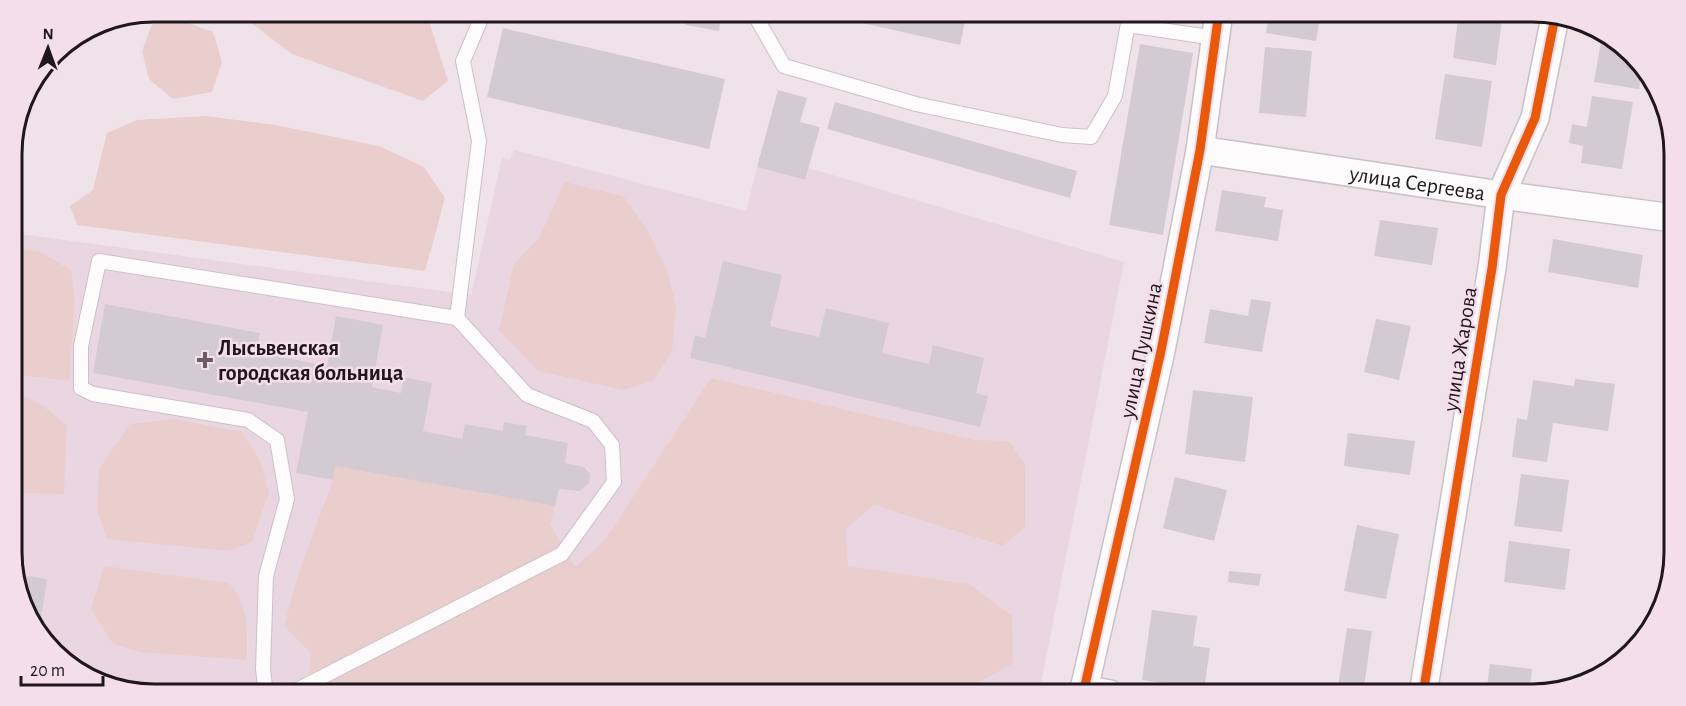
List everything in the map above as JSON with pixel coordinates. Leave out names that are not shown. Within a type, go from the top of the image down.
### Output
[{"type":"street","name":"улица Пушкина","points":[[1085,683],[1161,351],[1200,150],[1217,25]]},
{"type":"street","name":"улица Жарова","points":[[1425,683],[1490,280],[1501,195],[1535,118],[1554,25]]},
{"type":"street","name":"улица Сергеева","points":[[1200,150],[1664,217]]},
{"type":"lane","points":[[457,318],[478,141],[463,61],[480,22]]},
{"type":"lane","points":[[759,22],[784,66],[916,104],[1062,135],[1091,137],[1115,96],[1128,22]]},
{"type":"lane","points":[[1173,22],[1217,25]]},
{"type":"lane","points":[[265,684],[263,669],[266,576],[287,499],[277,440],[248,420],[93,394],[81,388],[81,346],[99,261],[457,318],[527,395],[593,421],[612,445],[614,482],[562,554],[309,684]]},
{"type":"shaded area","points":[[186,22],[213,32],[222,62],[212,92],[173,99],[149,79],[142,51],[152,24]]},
{"type":"shaded area","points":[[250,22],[429,22],[448,81],[423,101],[292,54]]},
{"type":"shaded area","points":[[206,116],[275,125],[379,146],[424,167],[445,198],[425,271],[77,225],[70,206],[93,190],[107,133],[137,120]]},
{"type":"shaded area","points":[[514,150],[746,211],[757,167],[805,180],[809,168],[1124,262],[1041,683],[155,684],[129,681],[104,673],[89,666],[61,645],[40,617],[33,602],[27,586],[22,551],[23,234],[471,295],[502,158],[510,160]]},
{"type":"shaded area","points":[[565,182],[623,196],[647,229],[668,273],[676,306],[672,351],[653,381],[623,390],[538,371],[499,330],[514,264],[539,238]]},
{"type":"shaded area","points":[[23,249],[40,252],[71,270],[75,302],[69,381],[22,375]]},
{"type":"shaded area","points":[[711,378],[974,440],[1009,441],[1025,465],[1025,527],[1003,546],[874,505],[846,529],[848,566],[969,584],[1012,616],[1013,663],[978,683],[308,684],[311,653],[284,626],[299,572],[333,480],[335,466],[555,506],[550,524],[575,567],[605,540]]},
{"type":"shaded area","points":[[22,396],[39,403],[67,425],[64,494],[25,493],[22,491]]},
{"type":"shaded area","points":[[175,419],[242,432],[260,461],[269,493],[252,542],[230,551],[107,539],[97,511],[99,469],[130,424]]},
{"type":"shaded area","points":[[104,566],[229,583],[244,610],[247,628],[247,660],[141,652],[113,644],[91,609]]},
{"type":"building","points":[[687,22],[720,22],[719,31],[686,25]]},
{"type":"building","points":[[858,22],[965,22],[960,45]]},
{"type":"building","points":[[1268,22],[1319,22],[1316,41],[1266,33]]},
{"type":"building","points":[[1458,22],[1502,22],[1496,65],[1453,58]]},
{"type":"building","points":[[503,28],[725,79],[709,149],[487,97]]},
{"type":"building","points":[[1601,42],[1625,61],[1640,81],[1639,89],[1594,82]]},
{"type":"building","points":[[1140,44],[1193,53],[1163,235],[1109,225]]},
{"type":"building","points":[[1265,47],[1312,51],[1306,117],[1259,113]]},
{"type":"building","points":[[1445,74],[1492,81],[1482,147],[1435,139]]},
{"type":"building","points":[[778,90],[807,98],[800,122],[820,127],[805,180],[757,167]]},
{"type":"building","points":[[1592,96],[1633,102],[1622,169],[1581,163],[1583,146],[1569,143],[1572,124],[1587,127]]},
{"type":"building","points":[[835,102],[1077,171],[1070,198],[827,129]]},
{"type":"building","points":[[1222,190],[1266,197],[1264,207],[1283,210],[1278,241],[1215,231]]},
{"type":"building","points":[[1380,220],[1438,228],[1432,265],[1374,256]]},
{"type":"building","points":[[1553,239],[1643,255],[1638,288],[1548,272]]},
{"type":"building","points":[[723,261],[782,275],[770,326],[819,337],[826,308],[889,323],[882,353],[929,364],[933,345],[984,358],[976,393],[988,396],[980,427],[690,358],[695,335],[705,338]]},
{"type":"building","points":[[1251,299],[1271,302],[1262,352],[1204,343],[1210,309],[1248,316]]},
{"type":"building","points":[[105,304],[260,333],[256,352],[327,366],[336,316],[383,325],[372,387],[401,393],[404,377],[432,383],[423,431],[462,439],[465,424],[503,431],[504,422],[527,426],[525,435],[568,443],[565,463],[584,467],[590,474],[589,483],[580,491],[559,489],[555,506],[335,466],[333,480],[296,473],[308,412],[93,373]]},
{"type":"building","points":[[1376,319],[1411,326],[1399,380],[1364,372]]},
{"type":"building","points":[[1575,379],[1615,384],[1608,431],[1553,423],[1547,462],[1512,457],[1517,418],[1527,420],[1533,380],[1574,386]]},
{"type":"building","points":[[1193,390],[1253,397],[1245,462],[1185,454]]},
{"type":"building","points":[[1348,433],[1415,441],[1410,475],[1344,466]]},
{"type":"building","points":[[1521,474],[1569,480],[1562,532],[1514,526]]},
{"type":"building","points":[[1175,477],[1227,490],[1214,541],[1163,528]]},
{"type":"building","points":[[1357,525],[1399,534],[1386,599],[1344,591]]},
{"type":"building","points":[[1509,541],[1570,549],[1565,590],[1504,582]]},
{"type":"building","points":[[1229,571],[1261,574],[1259,586],[1228,582]]},
{"type":"building","points":[[25,576],[47,579],[41,619],[27,586]]},
{"type":"building","points":[[1152,610],[1197,616],[1193,646],[1210,648],[1205,683],[1165,683],[1142,680]]},
{"type":"building","points":[[1347,628],[1372,631],[1365,683],[1339,683]]},
{"type":"building","points":[[1490,664],[1532,669],[1530,683],[1487,683]]},
{"type":"cycle path","points":[[1085,683],[1161,351],[1200,150],[1218,22]]},
{"type":"cycle path","points":[[1425,683],[1492,268],[1501,195],[1535,118],[1554,25]]},
{"type":"place","name":"Лысьвенская городская больница","points":[[205,360]]}]
